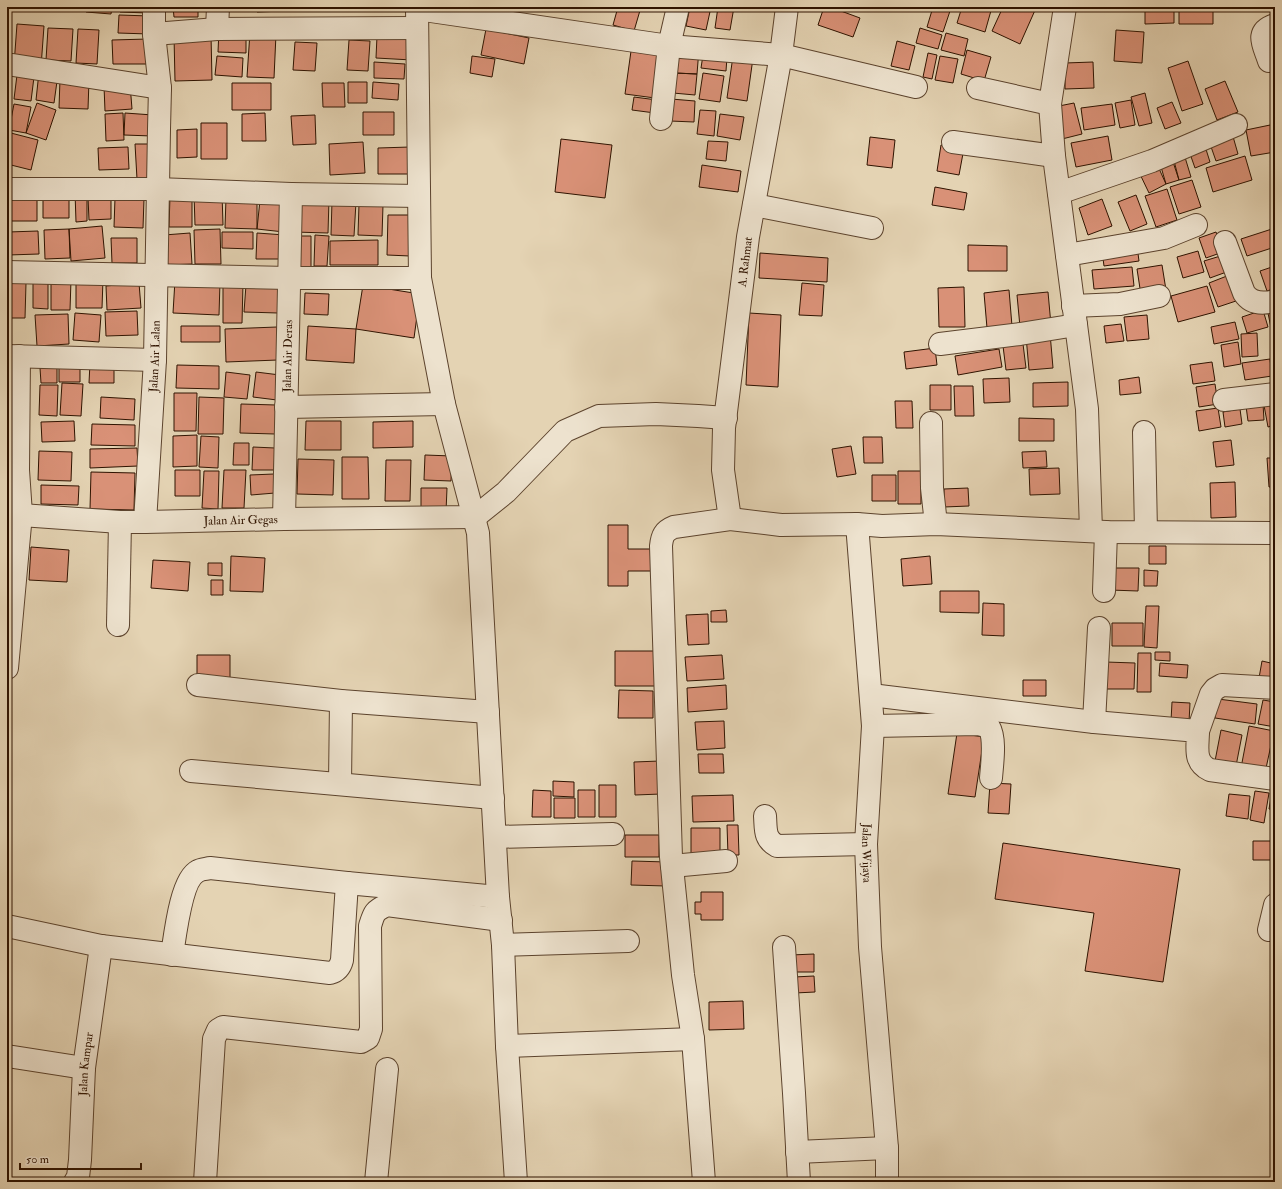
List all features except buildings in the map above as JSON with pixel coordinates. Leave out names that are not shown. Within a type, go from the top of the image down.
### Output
[{"type":"street","name":"Jalan Air Lalan","points":[[145,522],[155,360],[160,88],[154,34],[154,7]]},
{"type":"street","points":[[217,29],[218,7]]},
{"type":"street","points":[[661,119],[669,46],[678,7]]},
{"type":"street","name":"A. Rahmat","points":[[730,519],[723,470],[726,418],[748,237],[781,55],[787,7]]},
{"type":"street","points":[[1065,7],[1050,104],[1054,156],[1087,408],[1104,591]]},
{"type":"street","points":[[154,34],[417,14],[669,46],[781,55],[916,87]]},
{"type":"street","points":[[417,14],[420,278],[444,404],[478,533],[498,897],[503,945],[507,1046],[516,1182]]},
{"type":"street","points":[[1270,61],[1262,38],[1262,32],[1275,25]]},
{"type":"street","points":[[13,65],[160,88]]},
{"type":"street","points":[[978,88],[1050,104]]},
{"type":"street","points":[[1059,193],[1152,161],[1236,125]]},
{"type":"street","points":[[953,142],[1054,156]]},
{"type":"street","points":[[7,189],[157,189],[291,194],[418,196]]},
{"type":"street","name":"Jalan Air Deras","points":[[284,519],[291,194]]},
{"type":"street","points":[[754,205],[872,228]]},
{"type":"street","points":[[1068,255],[1164,238],[1196,225]]},
{"type":"street","points":[[1225,242],[1247,299],[1257,302],[1275,301]]},
{"type":"street","points":[[7,272],[288,278],[420,278]]},
{"type":"street","points":[[940,344],[1020,334],[1075,316],[1120,304],[1159,296]]},
{"type":"street","points":[[7,668],[14,514],[18,470],[13,356],[155,360]]},
{"type":"street","points":[[1224,400],[1275,394]]},
{"type":"street","points":[[286,407],[444,404]]},
{"type":"street","points":[[475,517],[506,492],[565,431],[599,416],[656,414],[726,418]]},
{"type":"street","points":[[931,422],[932,488],[936,524]]},
{"type":"street","points":[[1144,432],[1146,532]]},
{"type":"street","name":"Jalan Air Gegas","points":[[14,514],[120,522],[475,517]]},
{"type":"street","points":[[704,1182],[693,1039],[683,975],[672,866],[661,554],[662,536],[669,529],[674,527],[730,519],[781,525],[857,524],[882,526],[936,524],[1098,531],[1275,533]]},
{"type":"street","points":[[118,625],[120,522]]},
{"type":"street","name":"Jalan Wijaya","points":[[857,524],[873,726],[866,844],[870,947],[887,1148],[887,1182]]},
{"type":"street","points":[[1094,722],[1100,628]]},
{"type":"street","points":[[198,685],[341,701],[488,712]]},
{"type":"street","points":[[1275,688],[1222,685],[1215,689],[1211,694],[1198,731],[1198,761],[1203,767],[1210,770],[1275,779]]},
{"type":"street","points":[[871,695],[1094,722],[1198,731]]},
{"type":"street","points":[[340,784],[341,701]]},
{"type":"street","points":[[873,726],[978,724],[989,727],[992,732],[993,743],[991,778]]},
{"type":"street","points":[[191,772],[493,798]]},
{"type":"street","points":[[765,816],[767,835],[771,842],[777,846],[866,844]]},
{"type":"street","points":[[495,837],[613,834]]},
{"type":"street","points":[[672,866],[726,861]]},
{"type":"street","points":[[172,955],[183,894],[187,883],[198,871],[210,868],[498,897]]},
{"type":"street","points":[[7,926],[101,946],[330,974],[337,971],[342,960],[347,883]]},
{"type":"street","points":[[205,1182],[214,1039],[218,1030],[223,1027],[361,1042],[368,1038],[371,1029],[370,926],[374,912],[387,905],[501,920]]},
{"type":"street","points":[[1270,930],[1275,905]]},
{"type":"street","points":[[503,945],[628,941]]},
{"type":"street","name":"Jalan Kampar","points":[[75,1182],[78,1177],[80,1160],[84,1068],[101,946]]},
{"type":"street","points":[[784,947],[799,1182]]},
{"type":"street","points":[[507,1046],[693,1039]]},
{"type":"street","points":[[7,1056],[84,1068]]},
{"type":"street","points":[[376,1182],[387,1068]]},
{"type":"street","points":[[797,1152],[887,1148]]}]
